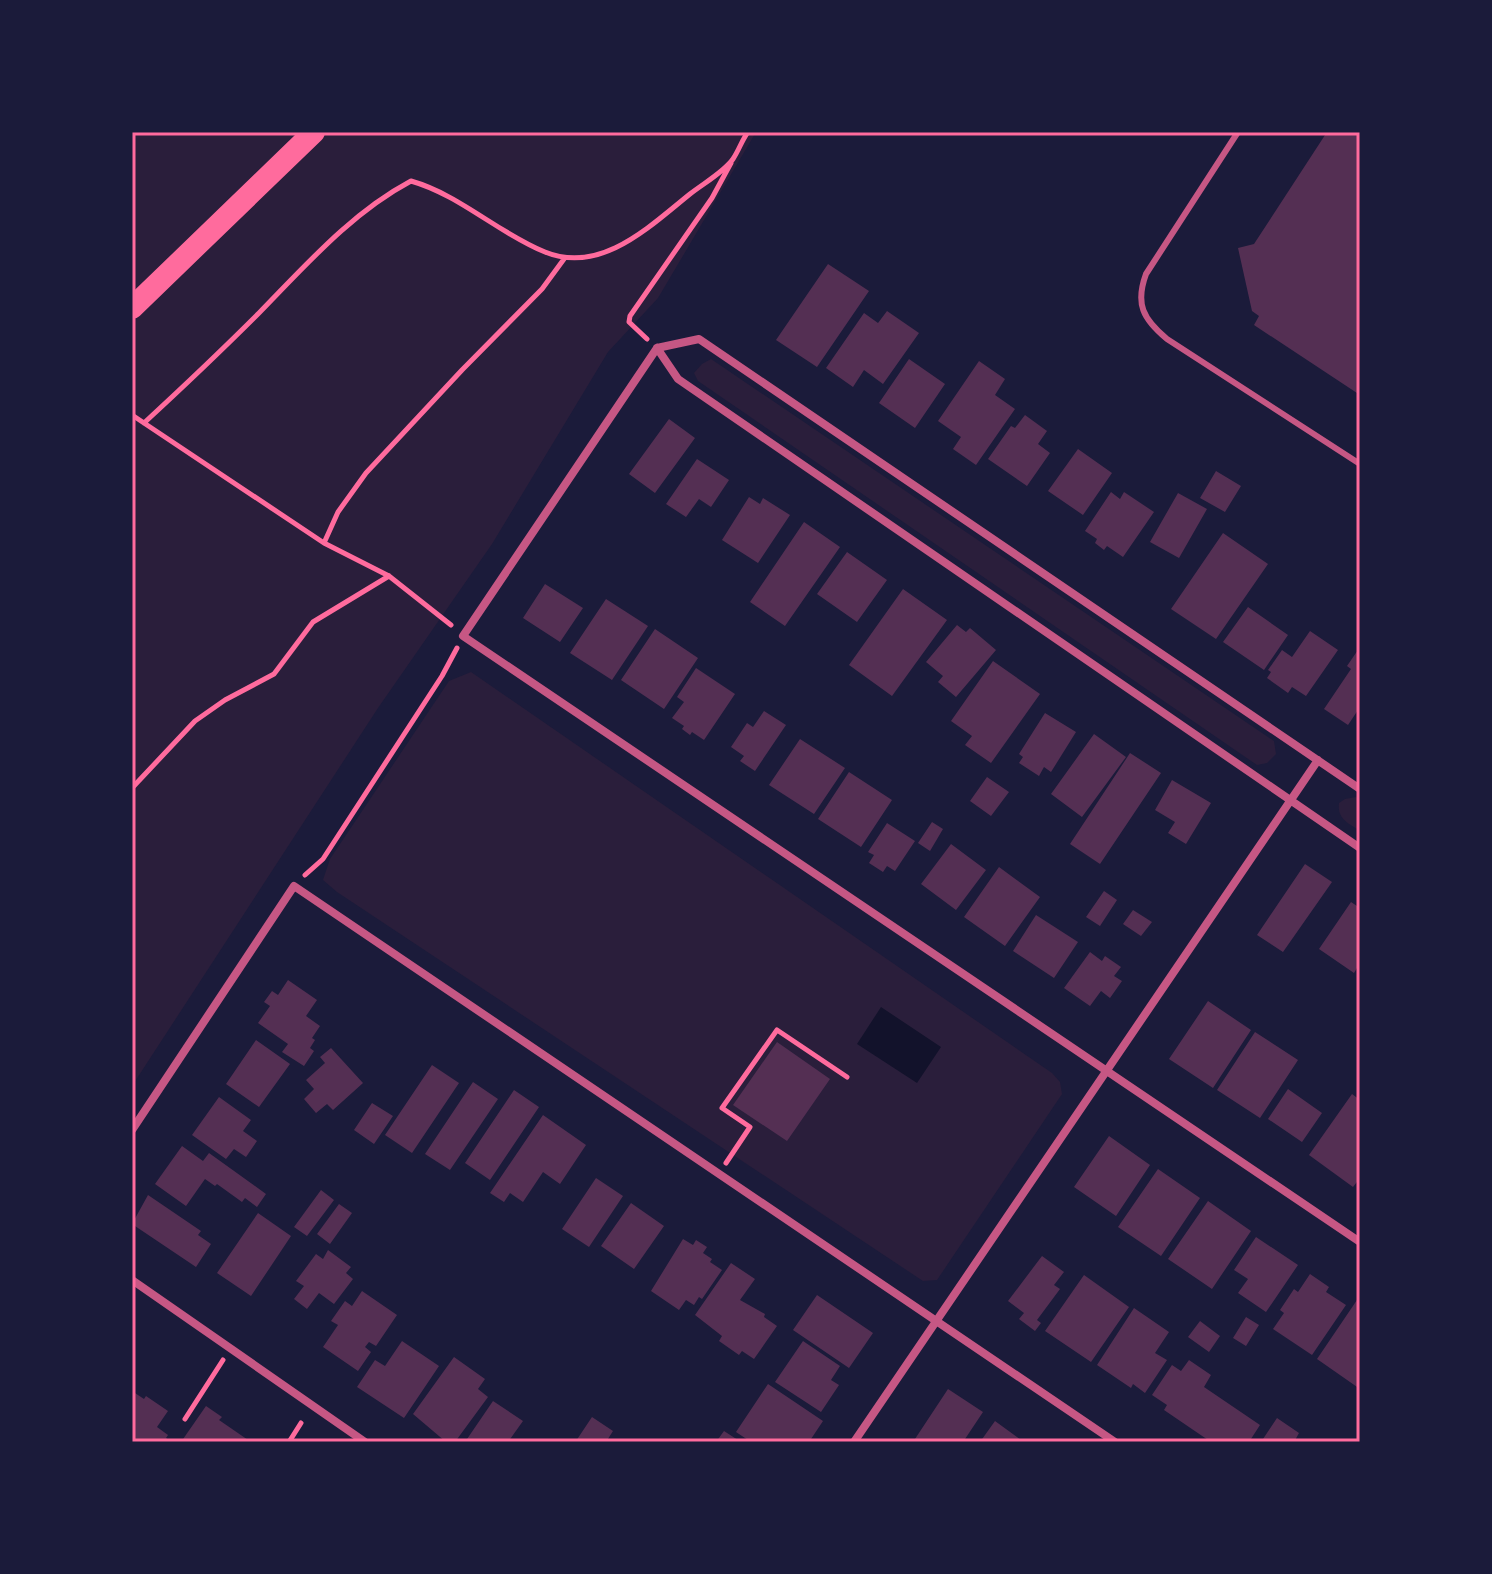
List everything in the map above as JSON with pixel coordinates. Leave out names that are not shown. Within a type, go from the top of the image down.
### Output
[{"type":"highway","points":[[132,308],[314,132]]},
{"type":"street","points":[[1360,789],[699,339],[657,348],[463,636],[1360,1242]]},
{"type":"street","points":[[657,348],[678,379],[1360,848]]},
{"type":"street","points":[[854,1442],[1318,760]]},
{"type":"street","points":[[132,1130],[294,886],[1115,1442]]},
{"type":"street","points":[[132,1280],[365,1442]]},
{"type":"lane","points":[[1238,132],[1146,274],[1140,290],[1140,305],[1167,339],[1360,464]]},
{"type":"path","points":[[657,348],[629,322],[630,316],[712,198],[748,132]]},
{"type":"path","points":[[144,423],[220,352],[325,245],[373,203],[411,181],[437,189],[525,242],[564,259],[591,256],[640,234],[732,160]]},
{"type":"path","points":[[324,543],[338,512],[366,473],[542,289],[564,259]]},
{"type":"path","points":[[132,415],[324,543],[389,576],[463,636],[442,676],[323,859],[294,886]]},
{"type":"path","points":[[132,788],[195,721],[225,700],[274,674],[313,622],[389,576]]},
{"type":"path","points":[[719,1174],[750,1127],[722,1108],[777,1030],[847,1077]]},
{"type":"path","points":[[185,1419],[230,1349]]},
{"type":"path","points":[[289,1442],[301,1423]]},
{"type":"shaded area","points":[[132,132],[756,132],[658,298],[608,352],[492,544],[378,708],[132,1086]]},
{"type":"shaded area","points":[[711,359],[1274,741],[1276,754],[1267,763],[1257,765],[698,381],[694,373]]},
{"type":"shaded area","points":[[471,672],[1052,1073],[1060,1082],[1062,1094],[937,1280],[923,1281],[323,880],[330,859],[449,681]]},
{"type":"shaded area","points":[[1356,797],[1360,800],[1360,831],[1344,820],[1339,808],[1339,803],[1345,799]]},
{"type":"shaded area","points":[[881,1007],[941,1047],[917,1083],[857,1044]]},
{"type":"building","points":[[1327,132],[1360,132],[1360,395],[1254,325],[1259,316],[1252,311],[1238,248],[1254,244]]},
{"type":"building","points":[[828,264],[869,291],[817,367],[776,340]]},
{"type":"building","points":[[887,311],[919,333],[883,384],[864,370],[853,387],[826,368],[864,313],[878,323]]},
{"type":"building","points":[[909,359],[945,384],[915,428],[879,403]]},
{"type":"building","points":[[979,361],[1005,379],[995,395],[1015,409],[976,465],[953,449],[961,437],[938,421]]},
{"type":"building","points":[[1025,415],[1047,431],[1038,444],[1050,453],[1027,486],[988,459],[1011,426],[1015,428]]},
{"type":"building","points":[[669,419],[695,438],[655,493],[629,474]]},
{"type":"building","points":[[1078,449],[1112,473],[1083,515],[1048,491]]},
{"type":"building","points":[[697,459],[729,480],[711,507],[699,499],[686,517],[666,504]]},
{"type":"building","points":[[1216,471],[1241,486],[1225,512],[1200,498]]},
{"type":"building","points":[[1111,492],[1120,499],[1124,492],[1154,512],[1123,557],[1107,546],[1104,550],[1095,543],[1097,539],[1085,531]]},
{"type":"building","points":[[1178,493],[1207,509],[1179,558],[1150,542]]},
{"type":"building","points":[[749,497],[760,504],[763,498],[790,515],[758,563],[722,540]]},
{"type":"building","points":[[804,522],[840,547],[785,626],[750,602]]},
{"type":"building","points":[[1223,533],[1268,564],[1216,639],[1171,609]]},
{"type":"building","points":[[847,552],[887,580],[857,622],[817,594]]},
{"type":"building","points":[[545,584],[583,608],[560,642],[523,618]]},
{"type":"building","points":[[903,589],[947,620],[892,696],[849,665]]},
{"type":"building","points":[[606,599],[648,626],[612,680],[570,653]]},
{"type":"building","points":[[1248,607],[1288,635],[1264,670],[1223,642]]},
{"type":"building","points":[[957,625],[966,632],[970,628],[996,650],[956,697],[938,682],[943,676],[926,662]]},
{"type":"building","points":[[655,629],[698,658],[664,709],[621,680]]},
{"type":"building","points":[[1310,631],[1338,650],[1306,696],[1292,687],[1288,693],[1267,678],[1271,672],[1268,670],[1282,650],[1292,657]]},
{"type":"building","points":[[1360,647],[1360,707],[1348,725],[1324,709],[1351,669],[1347,666]]},
{"type":"building","points":[[993,661],[1040,694],[991,763],[965,745],[972,736],[951,721]]},
{"type":"building","points":[[696,668],[735,694],[704,740],[692,732],[690,735],[682,729],[684,726],[672,718],[684,702],[677,697]]},
{"type":"building","points":[[764,711],[786,725],[755,771],[740,761],[744,756],[731,747],[747,723],[753,727]]},
{"type":"building","points":[[1045,713],[1076,732],[1051,772],[1044,767],[1039,776],[1019,763],[1023,757],[1019,754]]},
{"type":"building","points":[[1094,734],[1126,757],[1082,817],[1051,794]]},
{"type":"building","points":[[800,739],[845,768],[814,814],[769,785]]},
{"type":"building","points":[[1130,753],[1161,773],[1100,864],[1070,844]]},
{"type":"building","points":[[849,772],[892,800],[861,847],[818,819]]},
{"type":"building","points":[[987,777],[1009,792],[991,816],[970,801]]},
{"type":"building","points":[[1172,780],[1211,803],[1186,844],[1168,833],[1175,822],[1155,810]]},
{"type":"building","points":[[932,822],[943,829],[930,851],[918,843]]},
{"type":"building","points":[[887,823],[915,841],[895,871],[887,866],[883,872],[869,863],[874,855],[868,852]]},
{"type":"building","points":[[951,844],[986,870],[956,910],[921,884]]},
{"type":"building","points":[[1305,864],[1332,882],[1283,952],[1257,935]]},
{"type":"building","points":[[999,867],[1040,897],[1005,946],[964,917]]},
{"type":"building","points":[[1104,891],[1117,900],[1100,926],[1086,917]]},
{"type":"building","points":[[1351,902],[1360,908],[1360,963],[1354,973],[1319,949]]},
{"type":"building","points":[[1133,910],[1152,922],[1141,936],[1123,924]]},
{"type":"building","points":[[1036,915],[1078,942],[1054,978],[1013,951]]},
{"type":"building","points":[[1090,952],[1102,961],[1105,956],[1121,967],[1114,976],[1122,981],[1110,998],[1101,991],[1090,1006],[1064,988]]},
{"type":"building","points":[[288,980],[317,1000],[306,1016],[320,1026],[312,1038],[315,1040],[310,1048],[314,1051],[304,1066],[282,1052],[288,1044],[258,1023],[270,1006],[264,1002],[272,991],[278,995]]},
{"type":"building","points":[[1208,1001],[1251,1030],[1213,1088],[1169,1059]]},
{"type":"building","points":[[1255,1032],[1298,1060],[1260,1118],[1217,1090]]},
{"type":"building","points":[[256,1040],[290,1064],[259,1107],[226,1084]]},
{"type":"building","points":[[777,1042],[830,1079],[787,1141],[733,1105]]},
{"type":"building","points":[[331,1048],[363,1083],[333,1110],[327,1104],[316,1113],[304,1099],[314,1089],[306,1080],[325,1063],[320,1057]]},
{"type":"building","points":[[432,1065],[459,1083],[412,1153],[385,1135]]},
{"type":"building","points":[[473,1082],[498,1099],[450,1170],[425,1154]]},
{"type":"building","points":[[1288,1089],[1322,1113],[1302,1142],[1268,1119]]},
{"type":"building","points":[[514,1090],[539,1107],[490,1180],[465,1163]]},
{"type":"building","points":[[1352,1094],[1360,1100],[1360,1178],[1353,1187],[1309,1155]]},
{"type":"building","points":[[219,1097],[251,1120],[243,1131],[257,1141],[246,1157],[234,1149],[226,1159],[192,1135]]},
{"type":"building","points":[[372,1103],[393,1116],[374,1144],[354,1130]]},
{"type":"building","points":[[543,1115],[586,1145],[560,1184],[543,1172],[523,1202],[510,1193],[504,1202],[490,1193]]},
{"type":"building","points":[[1109,1136],[1150,1165],[1116,1216],[1074,1187]]},
{"type":"building","points":[[182,1146],[203,1161],[209,1153],[266,1194],[257,1207],[245,1198],[242,1202],[205,1179],[186,1206],[155,1184]]},
{"type":"building","points":[[1158,1169],[1200,1198],[1161,1256],[1118,1227]]},
{"type":"building","points":[[596,1178],[623,1196],[589,1247],[562,1229]]},
{"type":"building","points":[[321,1190],[334,1200],[307,1236],[294,1227]]},
{"type":"building","points":[[148,1195],[201,1231],[198,1235],[211,1244],[196,1267],[132,1224]]},
{"type":"building","points":[[1208,1201],[1251,1231],[1212,1289],[1168,1259]]},
{"type":"building","points":[[631,1203],[664,1226],[634,1269],[601,1246]]},
{"type":"building","points":[[339,1204],[352,1213],[330,1244],[317,1234]]},
{"type":"building","points":[[258,1213],[291,1236],[251,1296],[217,1273]]},
{"type":"building","points":[[1256,1237],[1298,1265],[1266,1312],[1238,1293],[1248,1279],[1234,1270]]},
{"type":"building","points":[[683,1239],[693,1245],[696,1240],[707,1247],[703,1253],[722,1270],[702,1299],[699,1297],[694,1305],[686,1300],[679,1310],[651,1291]]},
{"type":"building","points":[[328,1250],[351,1267],[346,1273],[353,1279],[334,1304],[319,1293],[307,1309],[294,1299],[304,1286],[296,1281],[316,1254],[323,1259]]},
{"type":"building","points":[[1042,1256],[1064,1272],[1054,1285],[1060,1289],[1037,1320],[1041,1323],[1035,1331],[1019,1319],[1024,1313],[1008,1301]]},
{"type":"building","points":[[731,1263],[755,1279],[740,1300],[765,1314],[764,1317],[777,1326],[754,1359],[742,1351],[739,1355],[719,1341],[722,1336],[695,1315]]},
{"type":"building","points":[[1310,1274],[1329,1287],[1326,1292],[1346,1305],[1312,1355],[1273,1329],[1284,1313],[1280,1310],[1294,1289],[1298,1292]]},
{"type":"building","points":[[1084,1275],[1129,1307],[1091,1362],[1045,1331]]},
{"type":"building","points":[[362,1291],[397,1315],[376,1346],[369,1342],[365,1347],[371,1352],[358,1371],[323,1347],[338,1325],[331,1321],[345,1301],[352,1306]]},
{"type":"building","points":[[817,1295],[873,1333],[849,1368],[793,1330]]},
{"type":"building","points":[[1357,1300],[1360,1302],[1360,1389],[1317,1359]]},
{"type":"building","points":[[1134,1308],[1169,1332],[1155,1353],[1167,1360],[1145,1393],[1133,1384],[1131,1388],[1097,1365]]},
{"type":"building","points":[[1246,1317],[1259,1325],[1246,1346],[1233,1338]]},
{"type":"building","points":[[1200,1321],[1220,1336],[1209,1352],[1188,1337]]},
{"type":"building","points":[[402,1341],[439,1366],[404,1418],[357,1387],[375,1360],[385,1366]]},
{"type":"building","points":[[803,1341],[840,1366],[831,1380],[839,1385],[821,1412],[775,1382]]},
{"type":"building","points":[[454,1357],[485,1379],[478,1389],[488,1397],[455,1442],[446,1442],[413,1414]]},
{"type":"building","points":[[1189,1360],[1211,1375],[1204,1387],[1260,1425],[1249,1442],[1211,1442],[1164,1410],[1167,1405],[1152,1395],[1172,1365],[1181,1371]]},
{"type":"building","points":[[768,1384],[823,1421],[809,1442],[751,1442],[736,1432]]},
{"type":"building","points":[[948,1389],[983,1412],[963,1442],[913,1442]]},
{"type":"building","points":[[132,1391],[144,1399],[146,1396],[168,1411],[157,1427],[168,1435],[166,1438],[171,1442],[132,1442]]},
{"type":"building","points":[[493,1401],[523,1421],[508,1442],[465,1442]]},
{"type":"building","points":[[206,1406],[222,1417],[219,1420],[251,1442],[181,1442]]},
{"type":"building","points":[[592,1417],[613,1431],[606,1442],[576,1441]]},
{"type":"building","points":[[1277,1418],[1299,1433],[1294,1442],[1261,1442]]},
{"type":"building","points":[[995,1421],[1021,1440],[1020,1442],[980,1442]]},
{"type":"building","points":[[724,1431],[741,1442],[716,1442]]}]
